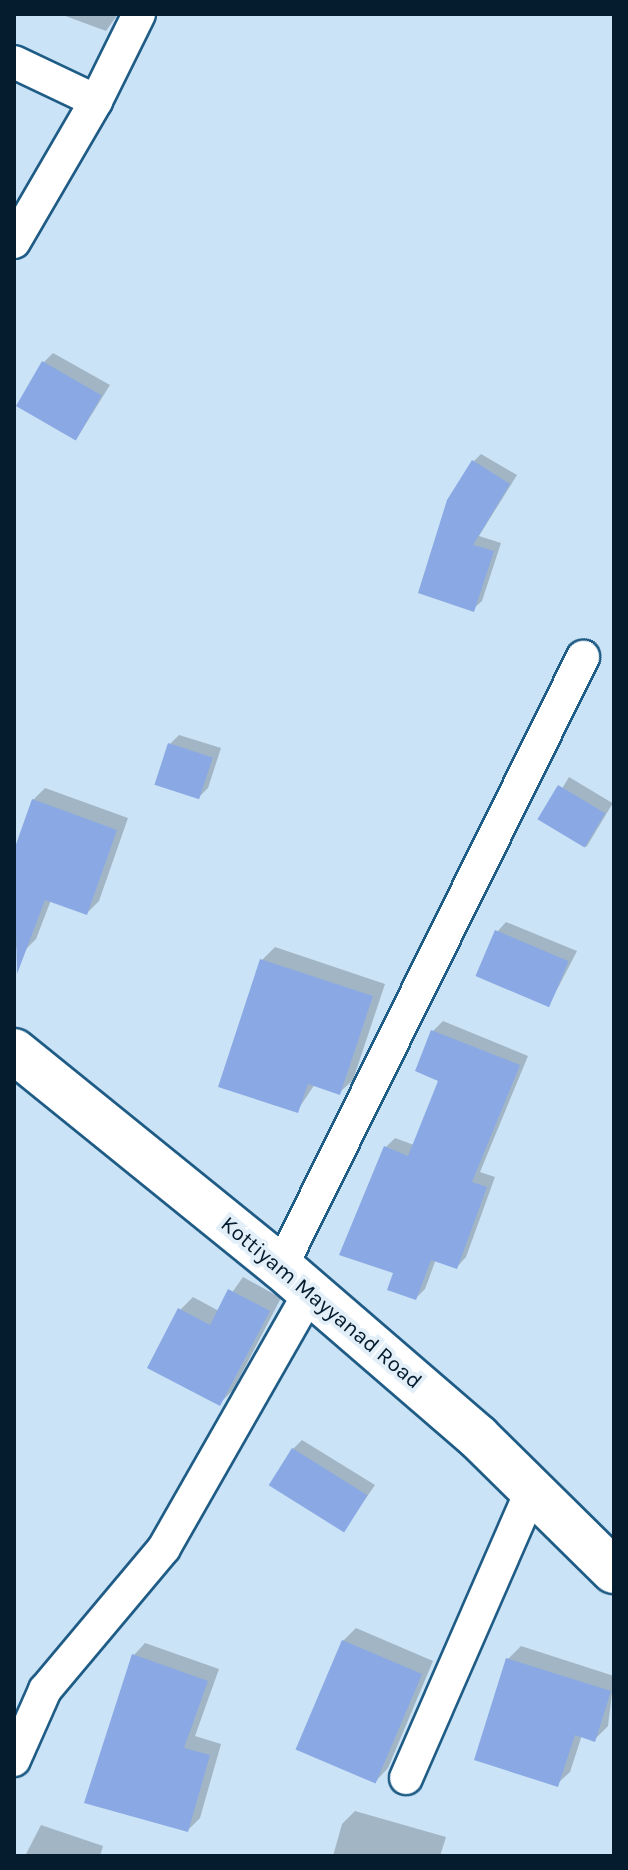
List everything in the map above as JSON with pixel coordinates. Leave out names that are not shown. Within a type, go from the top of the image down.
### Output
[{"type":"main road","name":"Kottiyam Mayyanad Road","points":[[14,1051],[296,1280],[478,1437],[530,1494],[614,1571]]},
{"type":"street","points":[[14,242],[96,101],[139,14]]},
{"type":"street","points":[[14,62],[96,101]]},
{"type":"street","points":[[14,1760],[45,1690],[164,1548],[296,1280],[583,657]]},
{"type":"street","points":[[406,1778],[530,1494]]},
{"type":"building","points":[[42,361],[102,396],[76,441],[16,406]]},
{"type":"building","points":[[472,460],[510,484],[473,545],[494,551],[474,612],[418,593],[447,500]]},
{"type":"building","points":[[168,743],[213,758],[199,799],[154,785]]},
{"type":"building","points":[[558,785],[605,813],[585,848],[537,819]]},
{"type":"building","points":[[32,799],[117,830],[87,915],[45,900],[17,974],[14,850]]},
{"type":"building","points":[[495,930],[569,961],[549,1007],[475,976]]},
{"type":"building","points":[[260,959],[373,996],[340,1095],[308,1084],[298,1113],[218,1087]]},
{"type":"building","points":[[431,1030],[520,1065],[472,1182],[487,1187],[457,1269],[431,1260],[416,1300],[387,1290],[393,1273],[339,1255],[384,1146],[408,1156],[438,1081],[415,1071]]},
{"type":"building","points":[[228,1289],[270,1311],[220,1406],[147,1368],[178,1308],[210,1325]]},
{"type":"building","points":[[292,1448],[367,1495],[344,1532],[269,1485]]},
{"type":"building","points":[[342,1640],[422,1674],[376,1784],[296,1750]]},
{"type":"building","points":[[132,1654],[208,1681],[184,1748],[210,1755],[188,1832],[84,1803]]},
{"type":"building","points":[[506,1658],[611,1691],[595,1742],[575,1735],[558,1787],[474,1760]]}]
